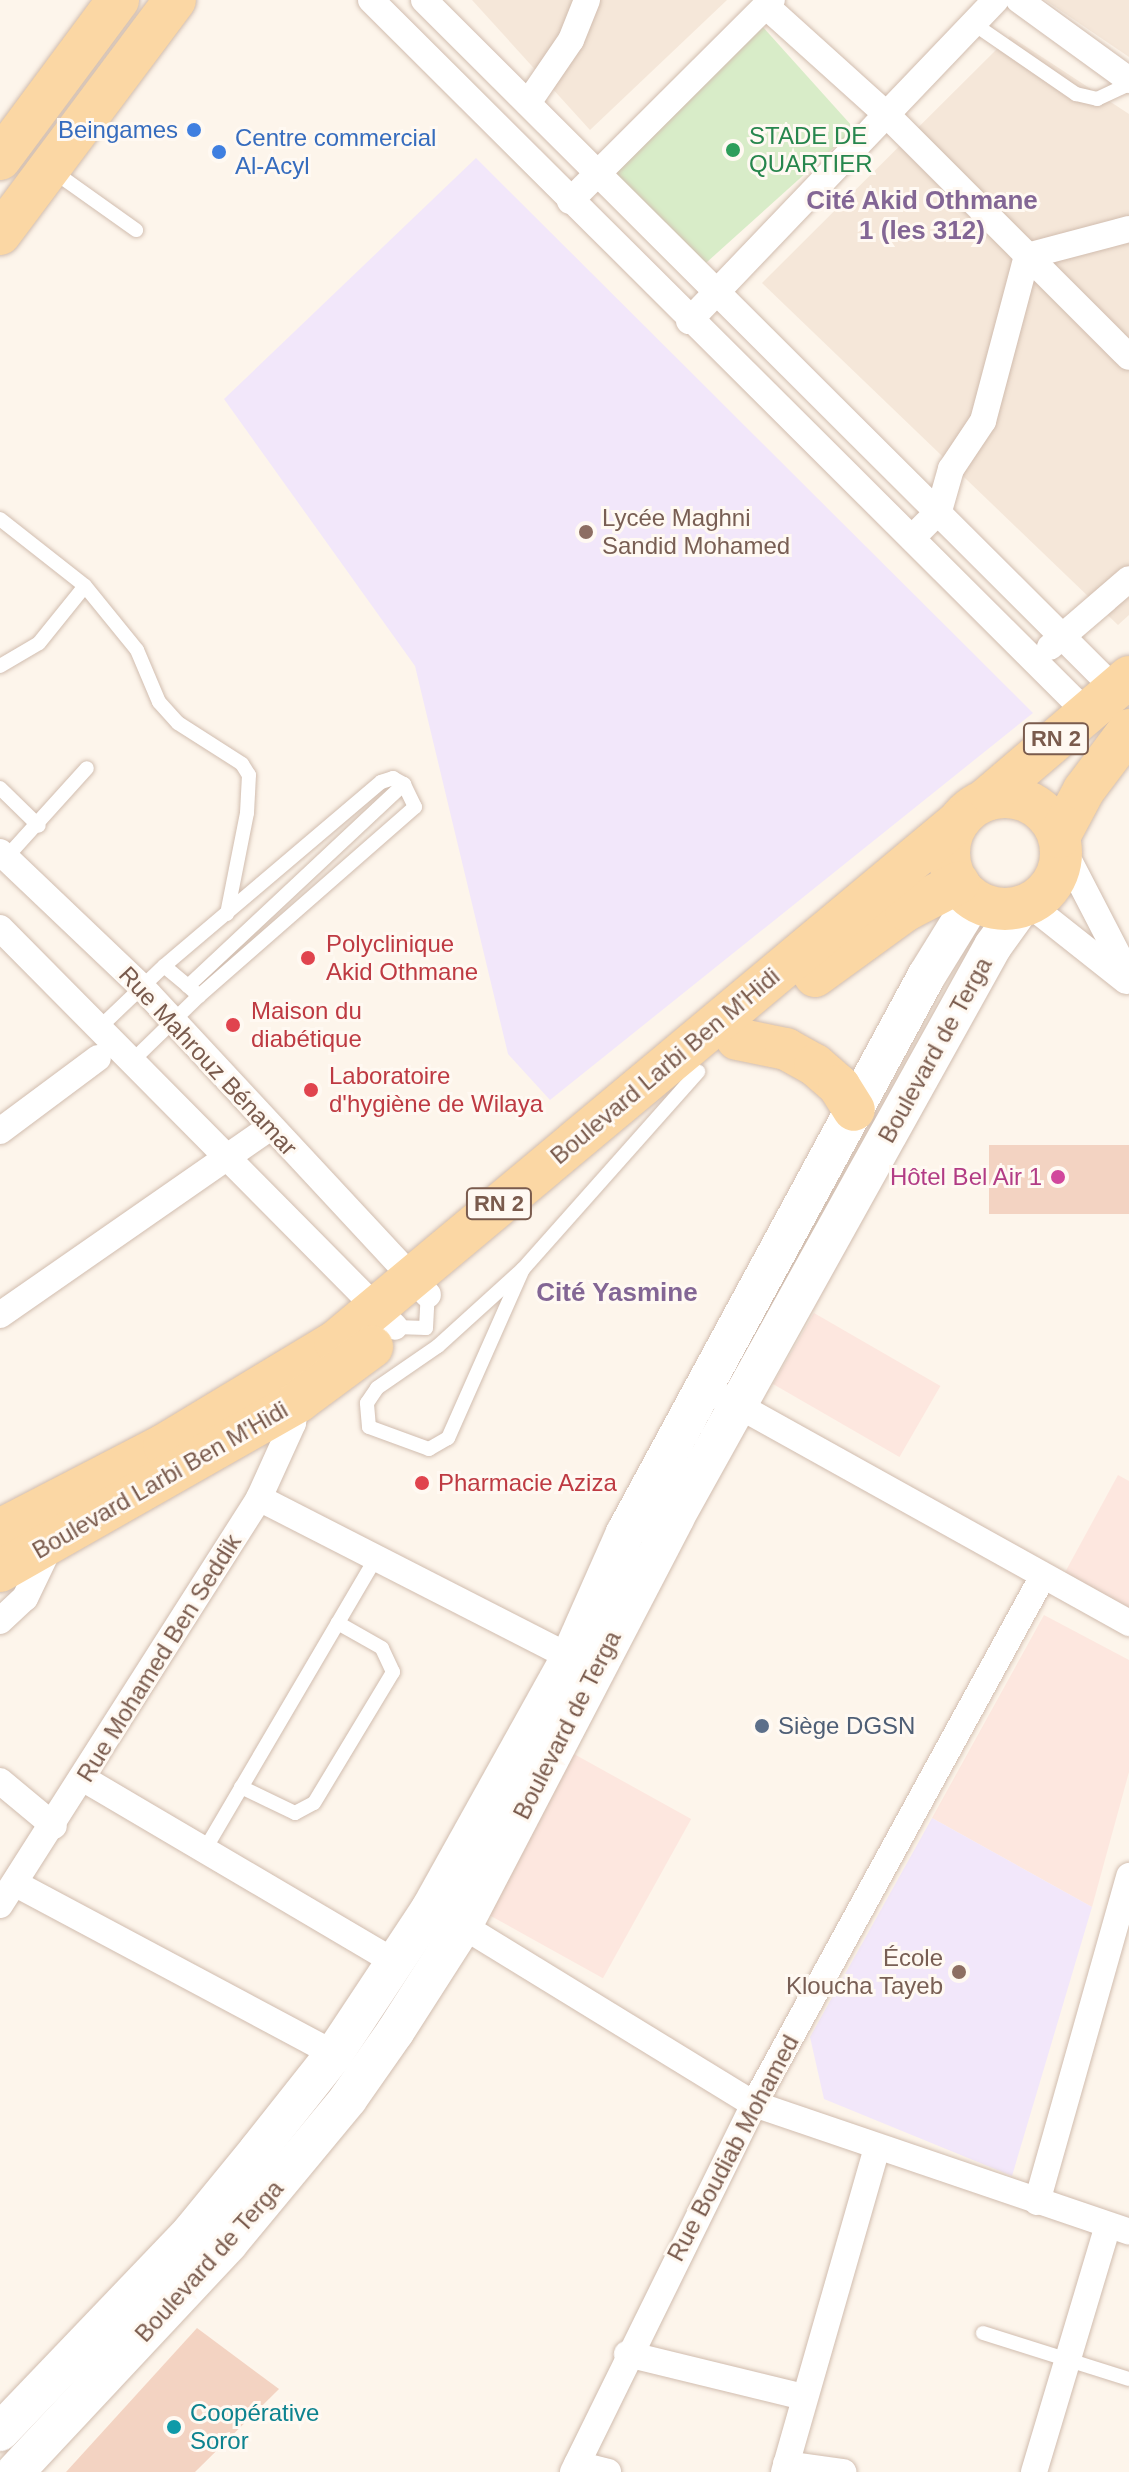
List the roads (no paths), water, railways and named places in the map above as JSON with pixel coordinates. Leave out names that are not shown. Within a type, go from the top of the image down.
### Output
[{"type":"main road","points":[[0,159],[118,0]]},
{"type":"main road","points":[[0,234],[175,0]]},
{"type":"main road","name":"Boulevard Larbi Ben M'Hidi","points":[[407,1307],[972,811],[1115,696]]},
{"type":"main road","name":"RN 2","points":[[1060,841],[1084,790],[1129,730]]},
{"type":"main road","points":[[1021,799],[1051,820],[1060,841],[1051,886],[1025,906],[1004,909],[966,891],[949,851],[972,811],[1021,799]]},
{"type":"main road","name":"Boulevard Larbi Ben M'Hidi","points":[[0,1571],[52,1542],[291,1387],[335,1342],[407,1307],[846,951],[966,891]]},
{"type":"main road","name":"Boulevard de Terga","points":[[15,2472],[229,2243],[320,2133],[395,2032],[625,1533],[854,1110],[966,891]]},
{"type":"main road","name":"Boulevard de Terga","points":[[0,2432],[191,2232],[334,2054],[396,1963],[447,1916],[738,1405],[993,946],[1025,906]]},
{"type":"main road","points":[[737,1039],[786,1049],[815,1065],[839,1086],[854,1110]]},
{"type":"main road","name":"Boulevard Larbi Ben M'Hidi","points":[[0,1530],[164,1445],[291,1387]]},
{"type":"street","points":[[371,0],[689,321],[1035,660],[1115,696]]},
{"type":"street","points":[[424,0],[1063,635],[1115,696]]},
{"type":"street","points":[[528,103],[571,40],[587,0]]},
{"type":"street","points":[[689,321],[996,0]]},
{"type":"street","points":[[1019,0],[1129,82]]},
{"type":"street","points":[[570,201],[769,3],[887,115],[1129,357]]},
{"type":"street","points":[[1027,256],[1129,229]]},
{"type":"street","points":[[912,538],[939,511],[951,469],[993,394],[1027,256]]},
{"type":"street","points":[[881,508],[909,481],[951,469]]},
{"type":"street","points":[[1035,660],[1129,579]]},
{"type":"street","points":[[1060,841],[1129,976]]},
{"type":"street","name":"Rue Mahrouz Bénamar","points":[[2,858],[174,1020],[270,1127],[407,1307]]},
{"type":"street","points":[[1025,906],[1129,983]]},
{"type":"street","points":[[0,928],[226,1159],[407,1307]]},
{"type":"street","points":[[6,1116],[98,1058]]},
{"type":"street","points":[[0,1315],[270,1127]]},
{"type":"street","name":"Rue Mohamed Ben Seddik","points":[[0,1905],[84,1779],[259,1498],[291,1387]]},
{"type":"street","points":[[704,1387],[1129,1623]]},
{"type":"street","points":[[259,1498],[570,1657]]},
{"type":"street","points":[[0,1621],[25,1598],[52,1542]]},
{"type":"street","name":"Rue Boudiab Mohamed","points":[[575,2468],[627,2354],[754,2104],[1043,1576]]},
{"type":"street","points":[[84,1779],[396,1963]]},
{"type":"street","points":[[0,1781],[54,1826]]},
{"type":"street","points":[[1037,2202],[1129,1876]]},
{"type":"street","points":[[16,1884],[334,2054]]},
{"type":"street","points":[[447,1916],[754,2104],[1118,2229],[1067,2359],[1034,2472]]},
{"type":"street","points":[[843,2472],[785,2468],[877,2147]]},
{"type":"street","points":[[627,2354],[803,2397]]},
{"type":"street","points":[[575,2468],[608,2472]]},
{"type":"lane","points":[[974,24],[1076,94],[1097,99],[1129,82]]},
{"type":"lane","points":[[49,169],[136,230]]},
{"type":"lane","points":[[0,519],[85,586],[137,650],[159,702],[178,723],[242,764],[249,775],[227,914]]},
{"type":"lane","points":[[0,666],[39,643],[85,586]]},
{"type":"lane","points":[[2,858],[39,826],[87,768]]},
{"type":"lane","points":[[193,991],[415,807],[404,784],[393,778],[381,782],[164,966],[97,1029],[98,1058],[131,1063],[174,1020],[193,991],[404,784]]},
{"type":"lane","points":[[0,788],[39,826]]},
{"type":"lane","points":[[164,966],[193,991]]},
{"type":"lane","points":[[523,1269],[448,1438],[429,1449],[369,1427],[367,1403],[377,1388],[438,1346],[523,1269],[698,1072]]},
{"type":"lane","points":[[407,1307],[438,1346]]},
{"type":"lane","points":[[204,1851],[375,1560]]},
{"type":"lane","points":[[241,1787],[295,1813],[314,1803],[393,1672],[382,1648],[338,1623]]},
{"type":"lane","points":[[983,2333],[1129,2379]]},
{"type":"place","name":"Beingames","points":[[194,130]]},
{"type":"place","name":"STADE DE QUARTIER","points":[[733,150]]},
{"type":"place","name":"Centre commercial Al-Acyl","points":[[219,152]]},
{"type":"place","name":"Lycée Maghni Sandid Mohamed","points":[[586,532]]},
{"type":"place","name":"Polyclinique Akid Othmane","points":[[308,958]]},
{"type":"place","name":"Maison du diabétique","points":[[233,1025]]},
{"type":"place","name":"Laboratoire d'hygiène de Wilaya","points":[[311,1090]]},
{"type":"place","name":"Hôtel Bel Air 1","points":[[1058,1177]]},
{"type":"place","name":"Pharmacie Aziza","points":[[422,1483]]},
{"type":"place","name":"Siège DGSN","points":[[762,1726]]},
{"type":"place","name":"École Kloucha Tayeb","points":[[959,1972]]},
{"type":"place","name":"Coopérative Soror","points":[[174,2427]]},
{"type":"district","name":"Cité Akid Othmane 1 (les 312)","points":[[922,216]]},
{"type":"district","name":"Cité Yasmine","points":[[617,1293]]}]
